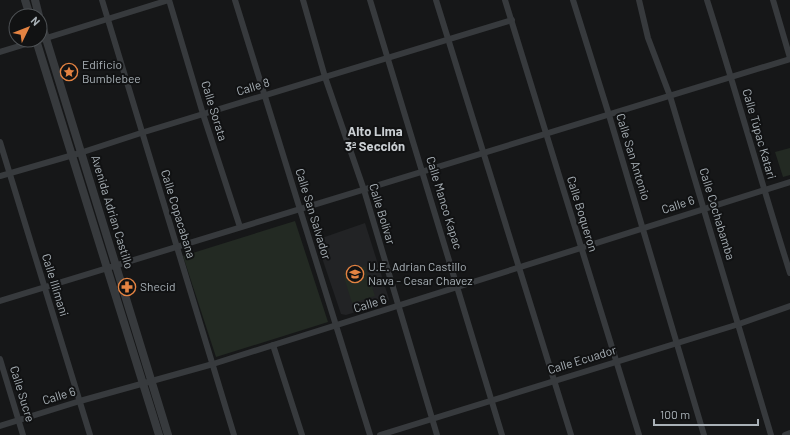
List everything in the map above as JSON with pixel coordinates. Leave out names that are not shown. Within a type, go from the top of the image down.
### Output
[{"type":"street","name":"Calle Copacabana","points":[[102,0],[141,133],[234,435]]},
{"type":"street","points":[[48,37],[169,0]]},
{"type":"street","name":"Calle Sorata","points":[[169,0],[203,114],[240,228]]},
{"type":"street","name":"Calle San Salvador","points":[[235,0],[370,435]]},
{"type":"street","name":"Calle Bolívar","points":[[302,0],[325,77],[364,190],[437,435]]},
{"type":"street","name":"Calle Manco Kapac","points":[[370,0],[502,435]]},
{"type":"street","points":[[436,0],[571,435]]},
{"type":"street","name":"Calle Boqueron","points":[[505,0],[639,435]]},
{"type":"street","name":"Calle San Antonio","points":[[573,0],[609,114],[704,435]]},
{"type":"street","name":"Calle Cochabamba","points":[[639,0],[648,38],[670,96],[771,435]]},
{"type":"street","name":"Calle Túpac Katari","points":[[708,0],[790,273]]},
{"type":"street","points":[[0,301],[790,59],[772,0]]},
{"type":"street","name":"Calle 8","points":[[0,176],[512,20]]},
{"type":"street","points":[[0,52],[13,48]]},
{"type":"street","name":"Avenida Adrian Castillo","points":[[42,48],[112,267],[152,382],[168,435]]},
{"type":"street","name":"Calle Illimani","points":[[0,142],[90,435]]},
{"type":"street","name":"Calle 6","points":[[0,426],[336,326],[457,286],[581,249],[704,208],[790,182]]},
{"type":"street","name":"Avenida Adrian Castillo","points":[[112,267],[143,384],[159,435]]},
{"type":"street","name":"Calle Ecuador","points":[[380,435],[739,324],[790,306]]},
{"type":"street","points":[[274,345],[302,435]]},
{"type":"street","name":"Calle Sucre","points":[[0,359],[23,435]]},
{"type":"street","points":[[785,435],[790,433]]},
{"type":"shaded area","points":[[790,148],[790,175],[783,177],[775,152]]},
{"type":"shaded area","points":[[295,221],[328,322],[216,357],[183,256]]},
{"type":"shaded area","name":"U.E. Adrian Castillo Nava - Cesar Chavez","points":[[365,223],[389,299],[388,302],[346,315],[341,314],[316,240]]},
{"type":"shaded area","points":[[365,266],[375,296],[352,303],[343,274]]},
{"type":"place","name":"Edificio Bumblebee","points":[[69,72]]},
{"type":"place","name":"U.E. Adrian Castillo Nava - Cesar Chavez","points":[[355,274]]},
{"type":"place","name":"Shecid","points":[[127,287]]},
{"type":"district","name":"Alto Lima 3ª Sección","points":[[375,138]]}]
